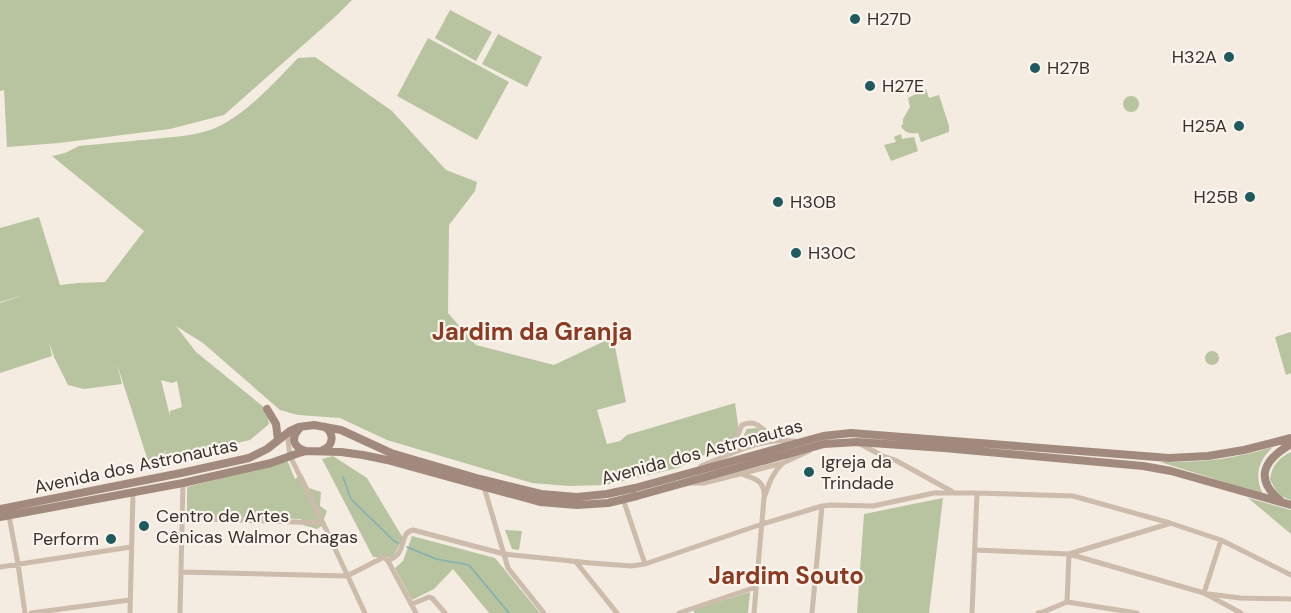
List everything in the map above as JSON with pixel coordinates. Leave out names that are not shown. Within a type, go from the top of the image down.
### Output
[{"type":"main road","points":[[267,409],[276,424],[278,440]]},
{"type":"main road","name":"Avenida dos Astronautas","points":[[0,509],[249,458],[294,429],[314,425],[341,430],[391,453],[480,479],[541,494],[577,497],[607,494],[682,475],[726,467],[791,449],[857,442],[1152,468],[1171,471],[1287,504]]},
{"type":"main road","points":[[304,426],[297,430],[294,442],[298,448],[306,452]]},
{"type":"main road","points":[[318,451],[328,448],[332,442],[331,433],[324,427]]},
{"type":"main road","name":"Avenida dos Astronautas","points":[[791,449],[806,440],[851,433],[1169,458],[1235,452],[1291,438]]},
{"type":"main road","points":[[1287,504],[1270,492],[1264,477],[1271,460],[1291,444]]},
{"type":"main road","name":"Avenida dos Astronautas","points":[[0,517],[183,483],[318,451],[371,457],[540,502],[577,505],[608,503],[687,483],[726,467]]},
{"type":"street","points":[[726,467],[742,425],[746,423],[756,423],[791,449]]},
{"type":"street","points":[[287,433],[290,456],[365,613]]},
{"type":"street","points":[[726,467],[746,448],[775,441],[791,449]]},
{"type":"street","points":[[857,442],[895,460]]},
{"type":"street","points":[[890,444],[885,445],[882,450],[884,453],[954,493]]},
{"type":"street","points":[[764,498],[775,471],[791,449]]},
{"type":"street","points":[[741,473],[783,463]]},
{"type":"street","points":[[726,467],[754,478],[764,488],[754,613]]},
{"type":"street","points":[[180,613],[183,483]]},
{"type":"street","points":[[483,487],[508,568],[544,613]]},
{"type":"street","points":[[130,613],[133,492]]},
{"type":"street","points":[[388,561],[397,556],[406,532],[413,530],[504,554],[631,566],[645,564],[822,506],[873,506],[934,493],[977,493],[1073,496],[1221,540],[1291,575]]},
{"type":"street","points":[[972,613],[977,493]]},
{"type":"street","points":[[623,499],[645,564]]},
{"type":"street","points":[[812,613],[822,506]]},
{"type":"street","points":[[9,516],[25,613]]},
{"type":"street","points":[[182,518],[323,523]]},
{"type":"street","points":[[1069,554],[1170,523]]},
{"type":"street","points":[[1204,593],[1221,540]]},
{"type":"street","points":[[0,567],[131,547]]},
{"type":"street","points":[[975,550],[1069,554],[1204,593],[1240,598],[1291,599]]},
{"type":"street","points":[[1067,602],[1069,554]]},
{"type":"street","points":[[181,573],[347,576],[384,557],[416,613]]},
{"type":"street","points":[[576,562],[617,613]]},
{"type":"street","points":[[591,563],[589,573],[591,582]]},
{"type":"street","points":[[679,613],[756,587]]},
{"type":"street","points":[[1204,593],[1242,613]]},
{"type":"street","points":[[412,604],[424,597],[429,597],[445,613]]},
{"type":"street","points":[[1240,598],[1238,606],[1242,613]]},
{"type":"street","points":[[31,613],[79,610],[130,600]]},
{"type":"street","points":[[1038,613],[1067,602],[1085,610],[1137,613]]},
{"type":"green space","points":[[0,0],[352,0],[224,115],[170,129],[7,147],[4,90],[0,91]]},
{"type":"green space","points":[[450,10],[492,32],[476,61],[435,38]]},
{"type":"green space","points":[[498,34],[542,57],[527,87],[482,64]]},
{"type":"green space","points":[[428,38],[509,82],[477,140],[397,96]]},
{"type":"green space","points":[[315,57],[392,111],[446,170],[477,182],[475,191],[449,225],[448,313],[476,345],[554,365],[613,337],[626,402],[597,410],[607,444],[620,441],[627,435],[735,403],[739,431],[729,451],[726,444],[678,468],[606,485],[569,486],[532,483],[387,440],[340,418],[298,415],[280,410],[203,343],[176,326],[196,352],[266,409],[269,424],[250,440],[160,461],[167,449],[160,457],[148,461],[117,364],[122,384],[84,389],[68,385],[49,342],[52,356],[0,373],[0,303],[23,295],[0,302],[0,228],[39,217],[60,285],[105,282],[144,231],[52,156],[79,146],[183,136],[213,129],[248,107],[298,58]],"holes":[[[161,380],[172,383],[177,381],[182,407],[170,411],[170,416]]]},
{"type":"green space","points":[[926,89],[929,98],[939,95],[949,132],[921,142],[918,133],[908,132],[901,126],[910,107],[908,98]]},
{"type":"green space","points":[[1131,96],[1137,98],[1139,104],[1137,110],[1131,112],[1125,110],[1123,104],[1125,98]]},
{"type":"green space","points":[[901,134],[902,139],[914,137],[918,151],[891,161],[884,145],[896,142],[894,137]]},
{"type":"green space","points":[[1291,332],[1291,373],[1286,375],[1275,337]]},
{"type":"green space","points":[[1209,351],[1215,351],[1219,358],[1215,365],[1209,365],[1205,361],[1205,355]]},
{"type":"green space","points":[[757,428],[774,438],[742,446],[747,429]]},
{"type":"green space","points":[[1273,447],[1264,457],[1259,469],[1260,488],[1263,494],[1160,462],[1217,459],[1245,455]]},
{"type":"green space","points":[[1291,452],[1291,500],[1278,492],[1270,479],[1276,463]]},
{"type":"green space","points":[[333,456],[367,478],[403,538],[393,557],[373,557],[322,459]]},
{"type":"green space","points":[[287,460],[295,479],[302,474],[309,488],[321,492],[320,506],[327,511],[323,525],[317,529],[303,525],[301,519],[187,516],[187,487]]},
{"type":"green space","points":[[943,498],[929,613],[857,613],[864,514]]},
{"type":"green space","points":[[1248,498],[1291,510],[1291,534]]},
{"type":"green space","points":[[505,530],[522,531],[519,550],[512,549]]},
{"type":"green space","points":[[412,536],[495,558],[540,613],[489,613],[453,569],[434,589],[412,600],[395,568],[403,561]]},
{"type":"green space","points":[[750,592],[748,613],[695,613],[693,610]]},
{"type":"waterway","points":[[343,477],[351,499],[398,543]]},
{"type":"waterway","points":[[407,547],[436,559],[469,565],[509,613]]},
{"type":"place","name":"H27D","points":[[855,19]]},
{"type":"place","name":"H32A","points":[[1229,57]]},
{"type":"place","name":"H27B","points":[[1035,68]]},
{"type":"place","name":"H27E","points":[[870,86]]},
{"type":"place","name":"H25A","points":[[1239,126]]},
{"type":"place","name":"H25B","points":[[1250,197]]},
{"type":"place","name":"H30B","points":[[778,202]]},
{"type":"place","name":"H30C","points":[[796,253]]},
{"type":"place","name":"Igreja da Trindade","points":[[809,472]]},
{"type":"place","name":"Centro de Artes Cênicas Walmor Chagas","points":[[144,526]]},
{"type":"place","name":"Perform","points":[[111,539]]},
{"type":"district","name":"Jardim da Granja","points":[[532,332]]},
{"type":"district","name":"Jardim Souto","points":[[786,576]]}]
